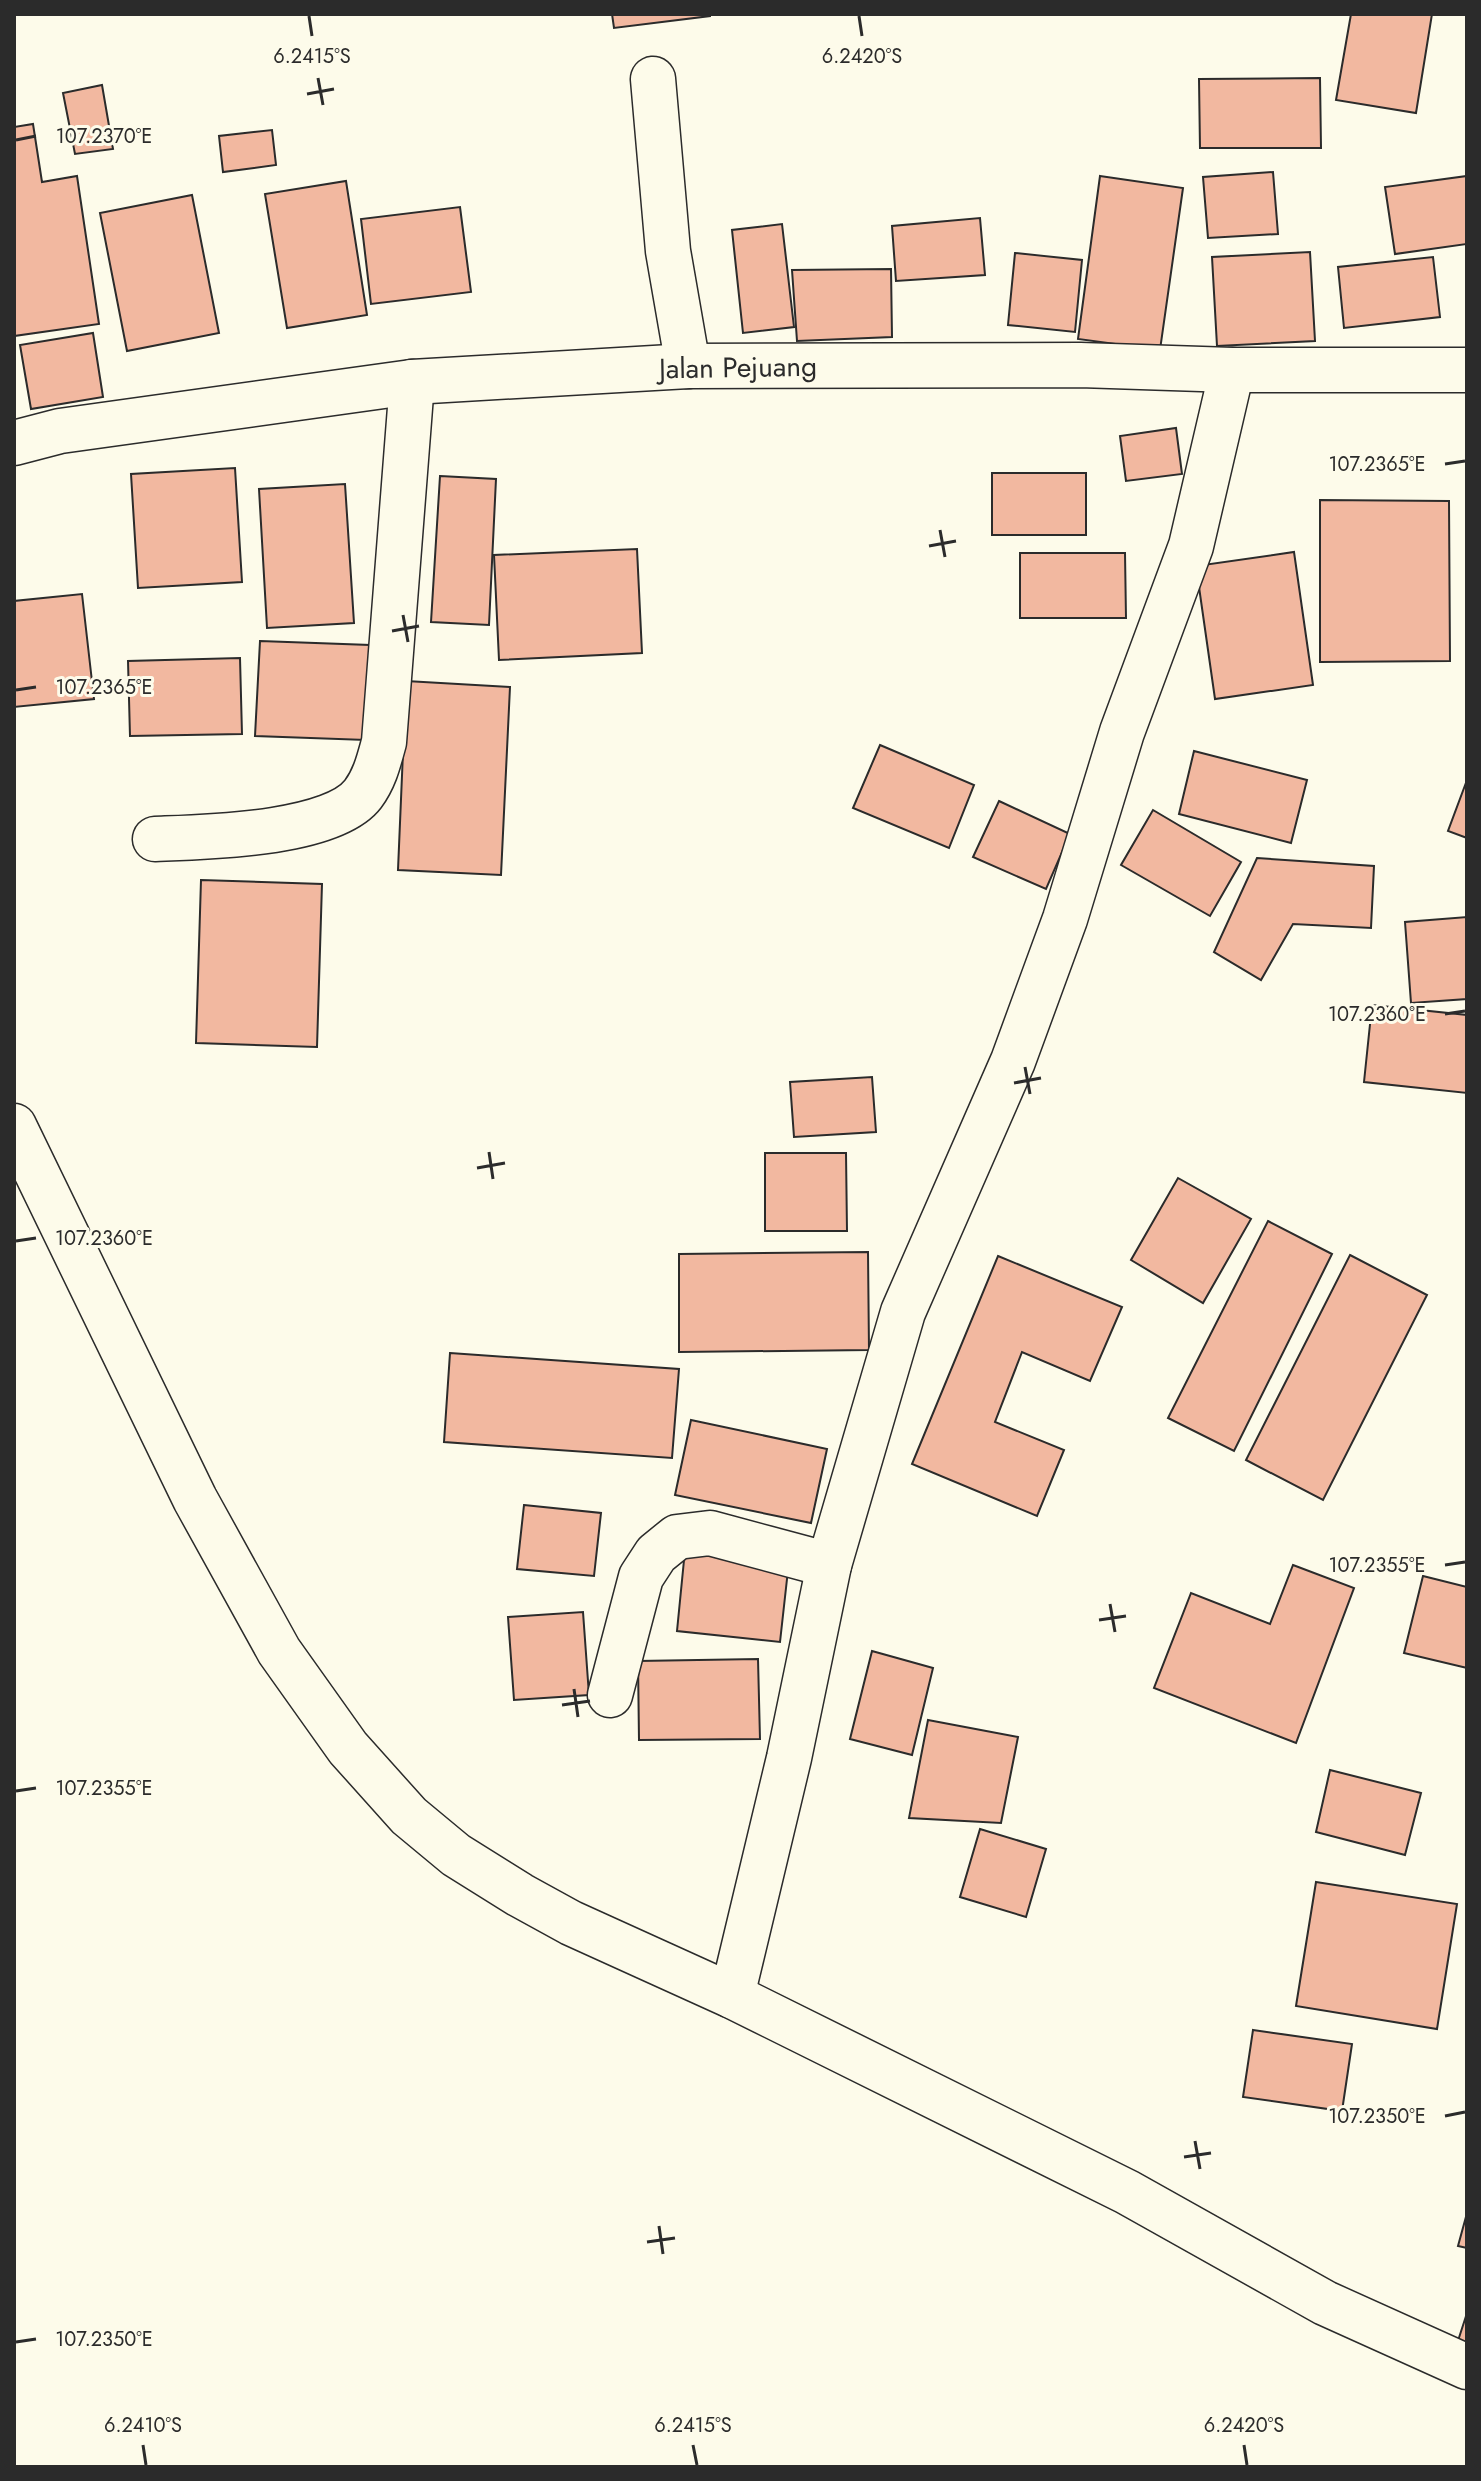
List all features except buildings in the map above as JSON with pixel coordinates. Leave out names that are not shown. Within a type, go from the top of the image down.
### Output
[{"type":"street","points":[[653,79],[668,251],[688,366]]},
{"type":"street","name":"Jalan Pejuang","points":[[14,443],[60,431],[412,382],[688,366],[1080,365],[1232,370],[1467,370]]},
{"type":"street","points":[[732,1996],[789,1758],[829,1565],[903,1312],[1013,1061],[1065,919],[1122,732],[1191,546],[1232,370]]},
{"type":"street","points":[[155,839],[235,836],[328,818],[362,796],[376,772],[384,742],[412,382]]},
{"type":"street","points":[[14,1126],[195,1499],[279,1651],[348,1748],[409,1816],[456,1855],[571,1923],[732,1996],[1127,2192],[1325,2303],[1467,2367]]},
{"type":"street","points":[[610,1695],[641,1577],[656,1554],[677,1537],[710,1533],[829,1565]]}]
